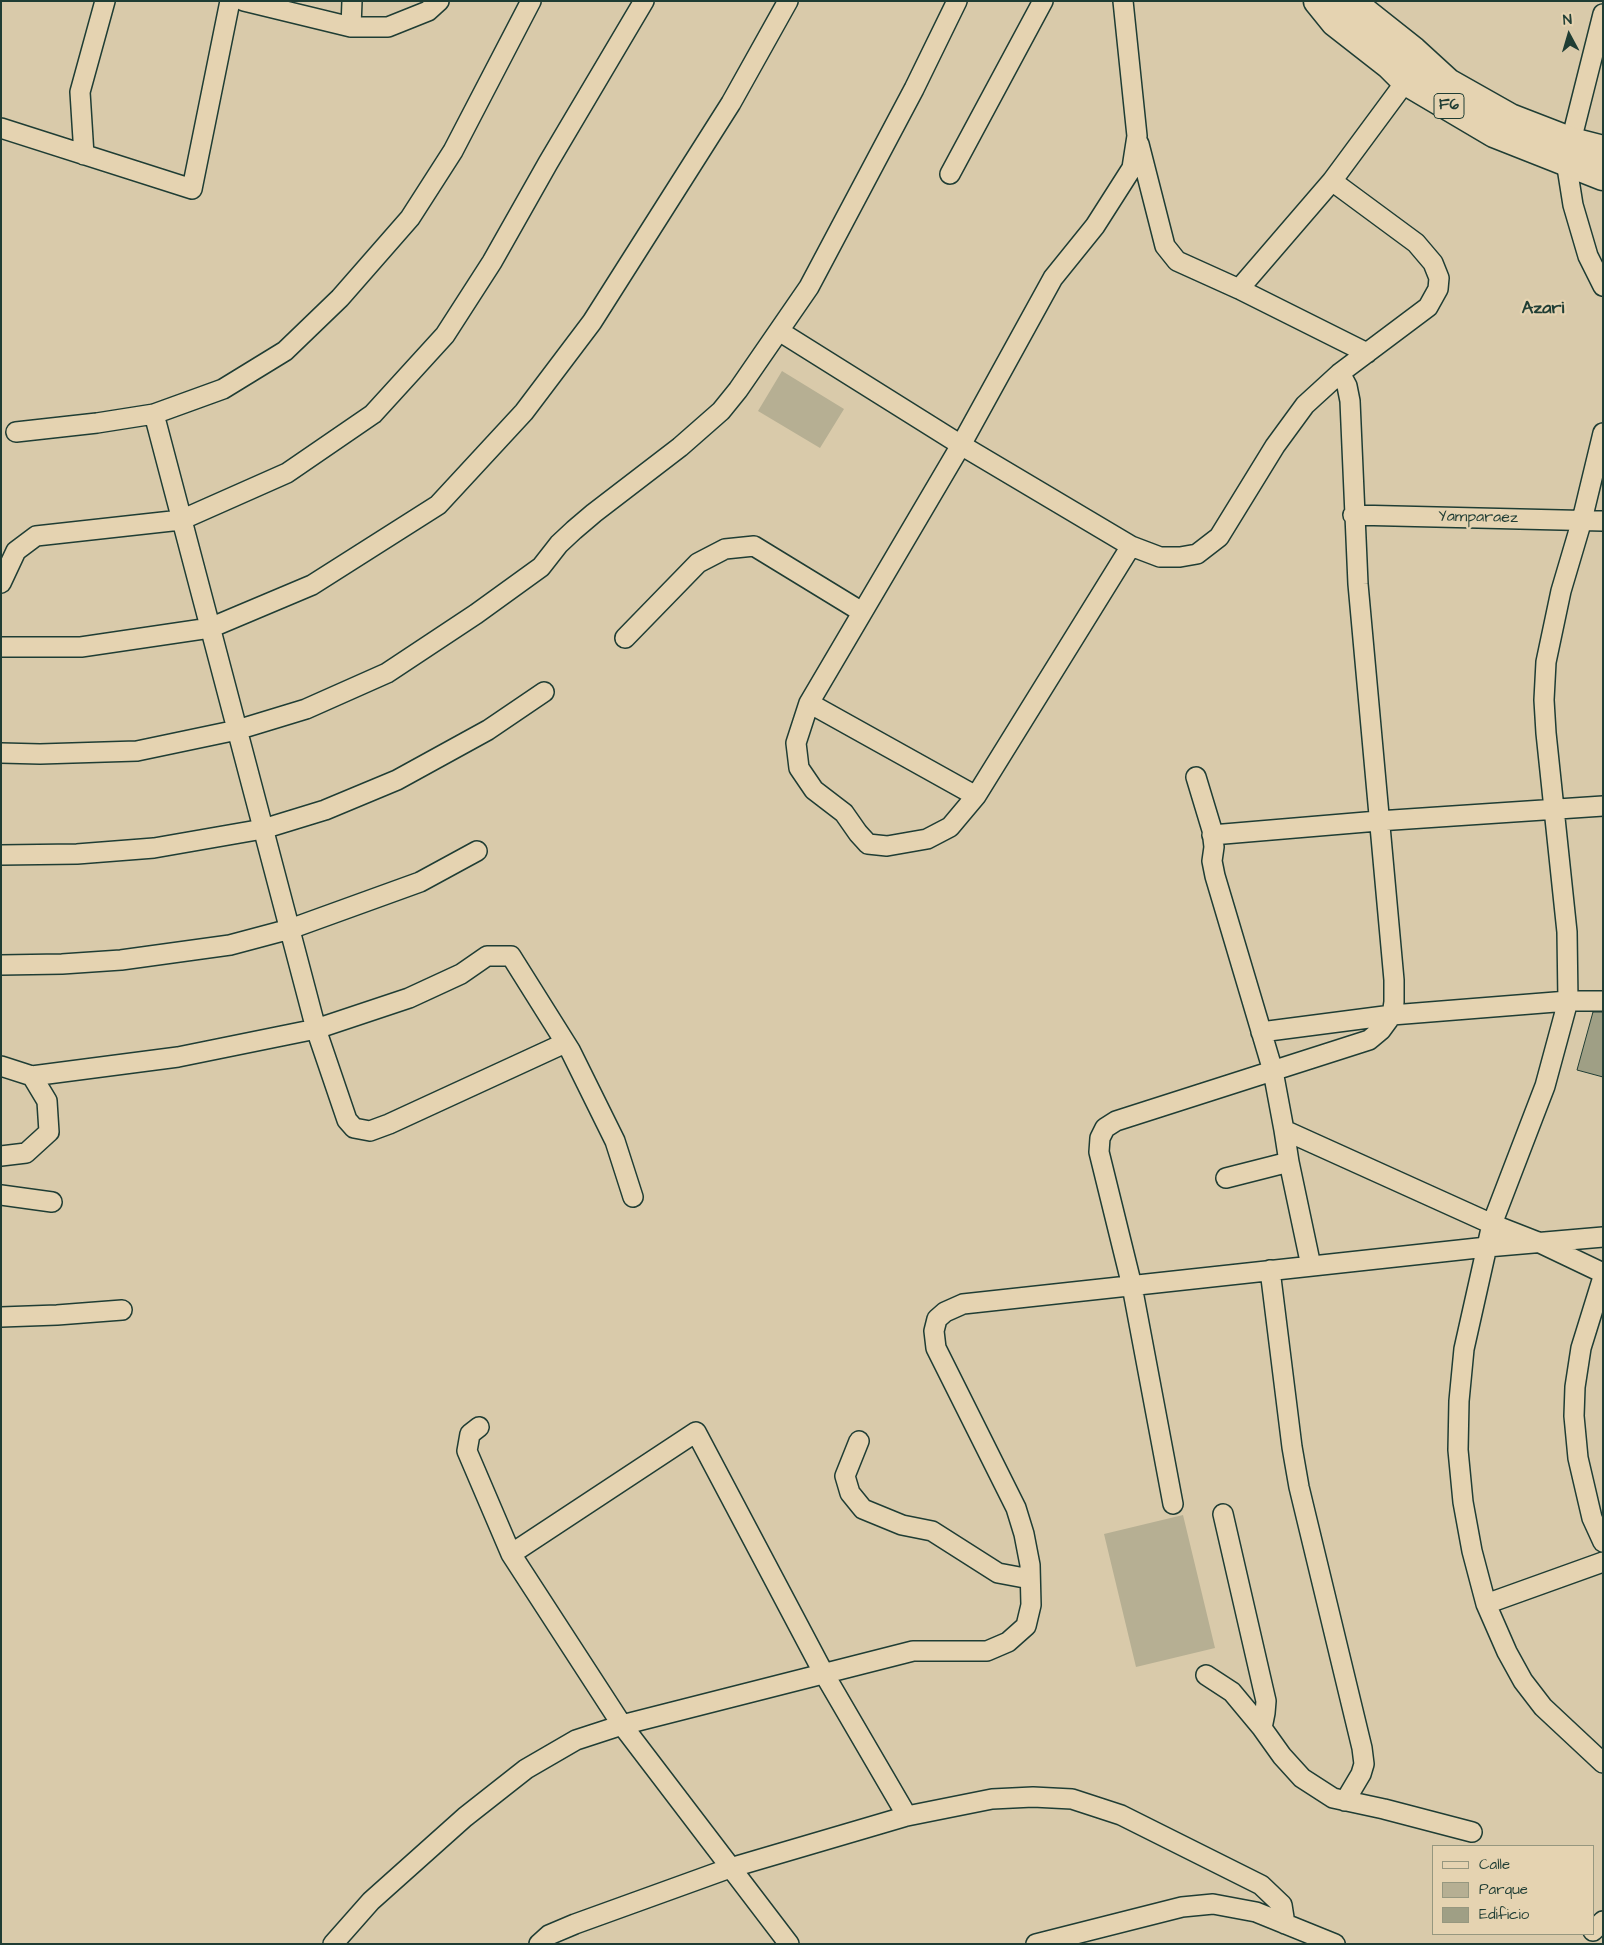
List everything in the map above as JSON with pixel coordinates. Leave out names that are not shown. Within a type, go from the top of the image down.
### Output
[{"type":"highway","name":"F6","points":[[1318,1],[1334,22],[1406,81],[1494,133],[1569,152],[1603,150]]},
{"type":"highway","name":"F6","points":[[1350,1],[1413,51],[1448,83],[1569,152],[1603,176]]},
{"type":"street","points":[[84,155],[80,92],[105,1]]},
{"type":"street","points":[[1,128],[192,188],[230,1]]},
{"type":"street","points":[[244,1],[351,27],[388,27],[428,11],[439,1]]},
{"type":"street","points":[[351,27],[352,1]]},
{"type":"street","points":[[16,432],[97,423],[154,414],[223,389],[285,351],[340,298],[410,218],[452,151],[530,1]]},
{"type":"street","points":[[1,583],[16,551],[36,536],[181,520],[287,473],[373,414],[445,335],[492,262],[644,1]]},
{"type":"street","points":[[1,647],[81,647],[210,628],[312,585],[438,505],[524,412],[592,322],[731,103],[788,1]]},
{"type":"street","points":[[1,753],[40,754],[137,750],[237,730],[306,709],[387,673],[476,614],[541,567],[559,544],[594,512],[680,447],[720,411],[738,390],[809,287],[914,89],[957,1]]},
{"type":"street","points":[[950,174],[1043,1]]},
{"type":"street","points":[[1123,1],[1137,136],[1165,246],[1177,261],[1239,289],[1367,353]]},
{"type":"street","points":[[1599,1],[1603,3]]},
{"type":"street","points":[[1603,14],[1569,152],[1573,205],[1588,256],[1603,286]]},
{"type":"street","points":[[1239,289],[1332,182],[1406,81]]},
{"type":"street","points":[[1131,546],[976,796],[950,827],[927,839],[887,846],[868,844],[844,813],[814,790],[799,768],[796,743],[809,703],[961,445],[1053,278],[1095,226],[1122,186],[1132,168],[1137,136]]},
{"type":"street","points":[[779,331],[961,445],[1131,546],[1160,556],[1180,557],[1197,554],[1219,537],[1275,446],[1305,405],[1340,373],[1428,307],[1438,289],[1439,278],[1433,263],[1416,243],[1332,182]]},
{"type":"street","points":[[1173,1504],[1132,1286],[1099,1152],[1100,1138],[1105,1128],[1116,1121],[1369,1040],[1381,1030],[1392,1015],[1394,1002],[1394,980],[1358,584],[1353,515],[1350,401],[1347,386],[1340,373]]},
{"type":"street","points":[[154,414],[316,1029],[346,1120],[354,1128],[370,1131],[565,1043]]},
{"type":"street","points":[[1603,433],[1582,520],[1561,591],[1546,662],[1544,700],[1567,932],[1568,1001],[1545,1086],[1492,1224],[1464,1349],[1459,1401],[1458,1450],[1463,1502],[1472,1551],[1486,1604],[1507,1652],[1523,1681],[1543,1707],[1603,1762]]},
{"type":"street","name":"Yamparaez","points":[[1353,515],[1603,521]]},
{"type":"street","points":[[625,638],[698,563],[725,549],[754,546],[862,612]]},
{"type":"street","points":[[1,855],[77,854],[154,848],[263,829],[325,810],[397,780],[488,730],[544,692]]},
{"type":"street","points":[[809,703],[976,796]]},
{"type":"street","points":[[1196,777],[1212,835],[1214,847],[1212,861],[1215,876],[1273,1071],[1289,1162],[1311,1266]]},
{"type":"street","points":[[1212,835],[1378,820],[1603,806]]},
{"type":"street","points":[[1,965],[121,960],[230,945],[290,929],[420,882],[477,851]]},
{"type":"street","points":[[1,1066],[32,1076],[178,1057],[316,1029],[408,998],[461,974],[487,956],[511,956],[565,1043],[615,1142],[633,1197]]},
{"type":"street","points":[[1261,1032],[1392,1015],[1568,1001],[1603,1001]]},
{"type":"street","points":[[1,1156],[26,1153],[49,1132],[47,1101],[32,1076]]},
{"type":"street","points":[[1284,1130],[1492,1224],[1538,1242],[1603,1273]]},
{"type":"street","points":[[1226,1178],[1289,1162]]},
{"type":"street","points":[[1,1195],[52,1202]]},
{"type":"street","points":[[333,1944],[371,1900],[465,1818],[526,1769],[576,1740],[622,1725],[823,1672],[913,1651],[987,1651],[1008,1642],[1026,1626],[1031,1605],[1030,1565],[1024,1534],[1016,1508],[936,1348],[934,1331],[937,1320],[945,1312],[963,1304],[1487,1247],[1603,1237]]},
{"type":"street","points":[[1270,1270],[1292,1446],[1299,1487],[1363,1756],[1364,1764],[1361,1774],[1345,1801]]},
{"type":"street","points":[[1603,1277],[1581,1348],[1575,1387],[1574,1416],[1578,1458],[1592,1518],[1603,1542]]},
{"type":"street","points":[[1,1317],[122,1310]]},
{"type":"street","points":[[479,1427],[470,1434],[467,1451],[511,1554],[622,1725],[789,1944]]},
{"type":"street","points":[[511,1554],[696,1432],[823,1672],[907,1816]]},
{"type":"street","points":[[859,1441],[845,1476],[850,1493],[862,1509],[902,1524],[932,1531],[998,1573],[1030,1579]]},
{"type":"street","points":[[1223,1514],[1266,1701],[1266,1713],[1262,1728]]},
{"type":"street","points":[[1486,1604],[1603,1562]]},
{"type":"street","points":[[1206,1675],[1232,1692],[1282,1756],[1302,1778],[1333,1798],[1472,1832]]},
{"type":"street","points":[[539,1944],[549,1935],[575,1924],[730,1868],[907,1816],[992,1800],[1033,1797],[1072,1800],[1120,1815],[1261,1884],[1282,1905],[1285,1924]]},
{"type":"street","points":[[1036,1944],[1182,1907],[1213,1904],[1256,1912],[1336,1944]]},
{"type":"street","points":[[1594,1930],[1603,1921]]},
{"type":"green space","points":[[782,371],[844,409],[820,448],[758,411]]},
{"type":"green space","points":[[1183,1515],[1215,1648],[1136,1667],[1104,1534]]},
{"type":"building","points":[[1593,1012],[1603,1012],[1603,1077],[1577,1070]]},
{"type":"district","name":"Azari","points":[[1543,309]]}]
